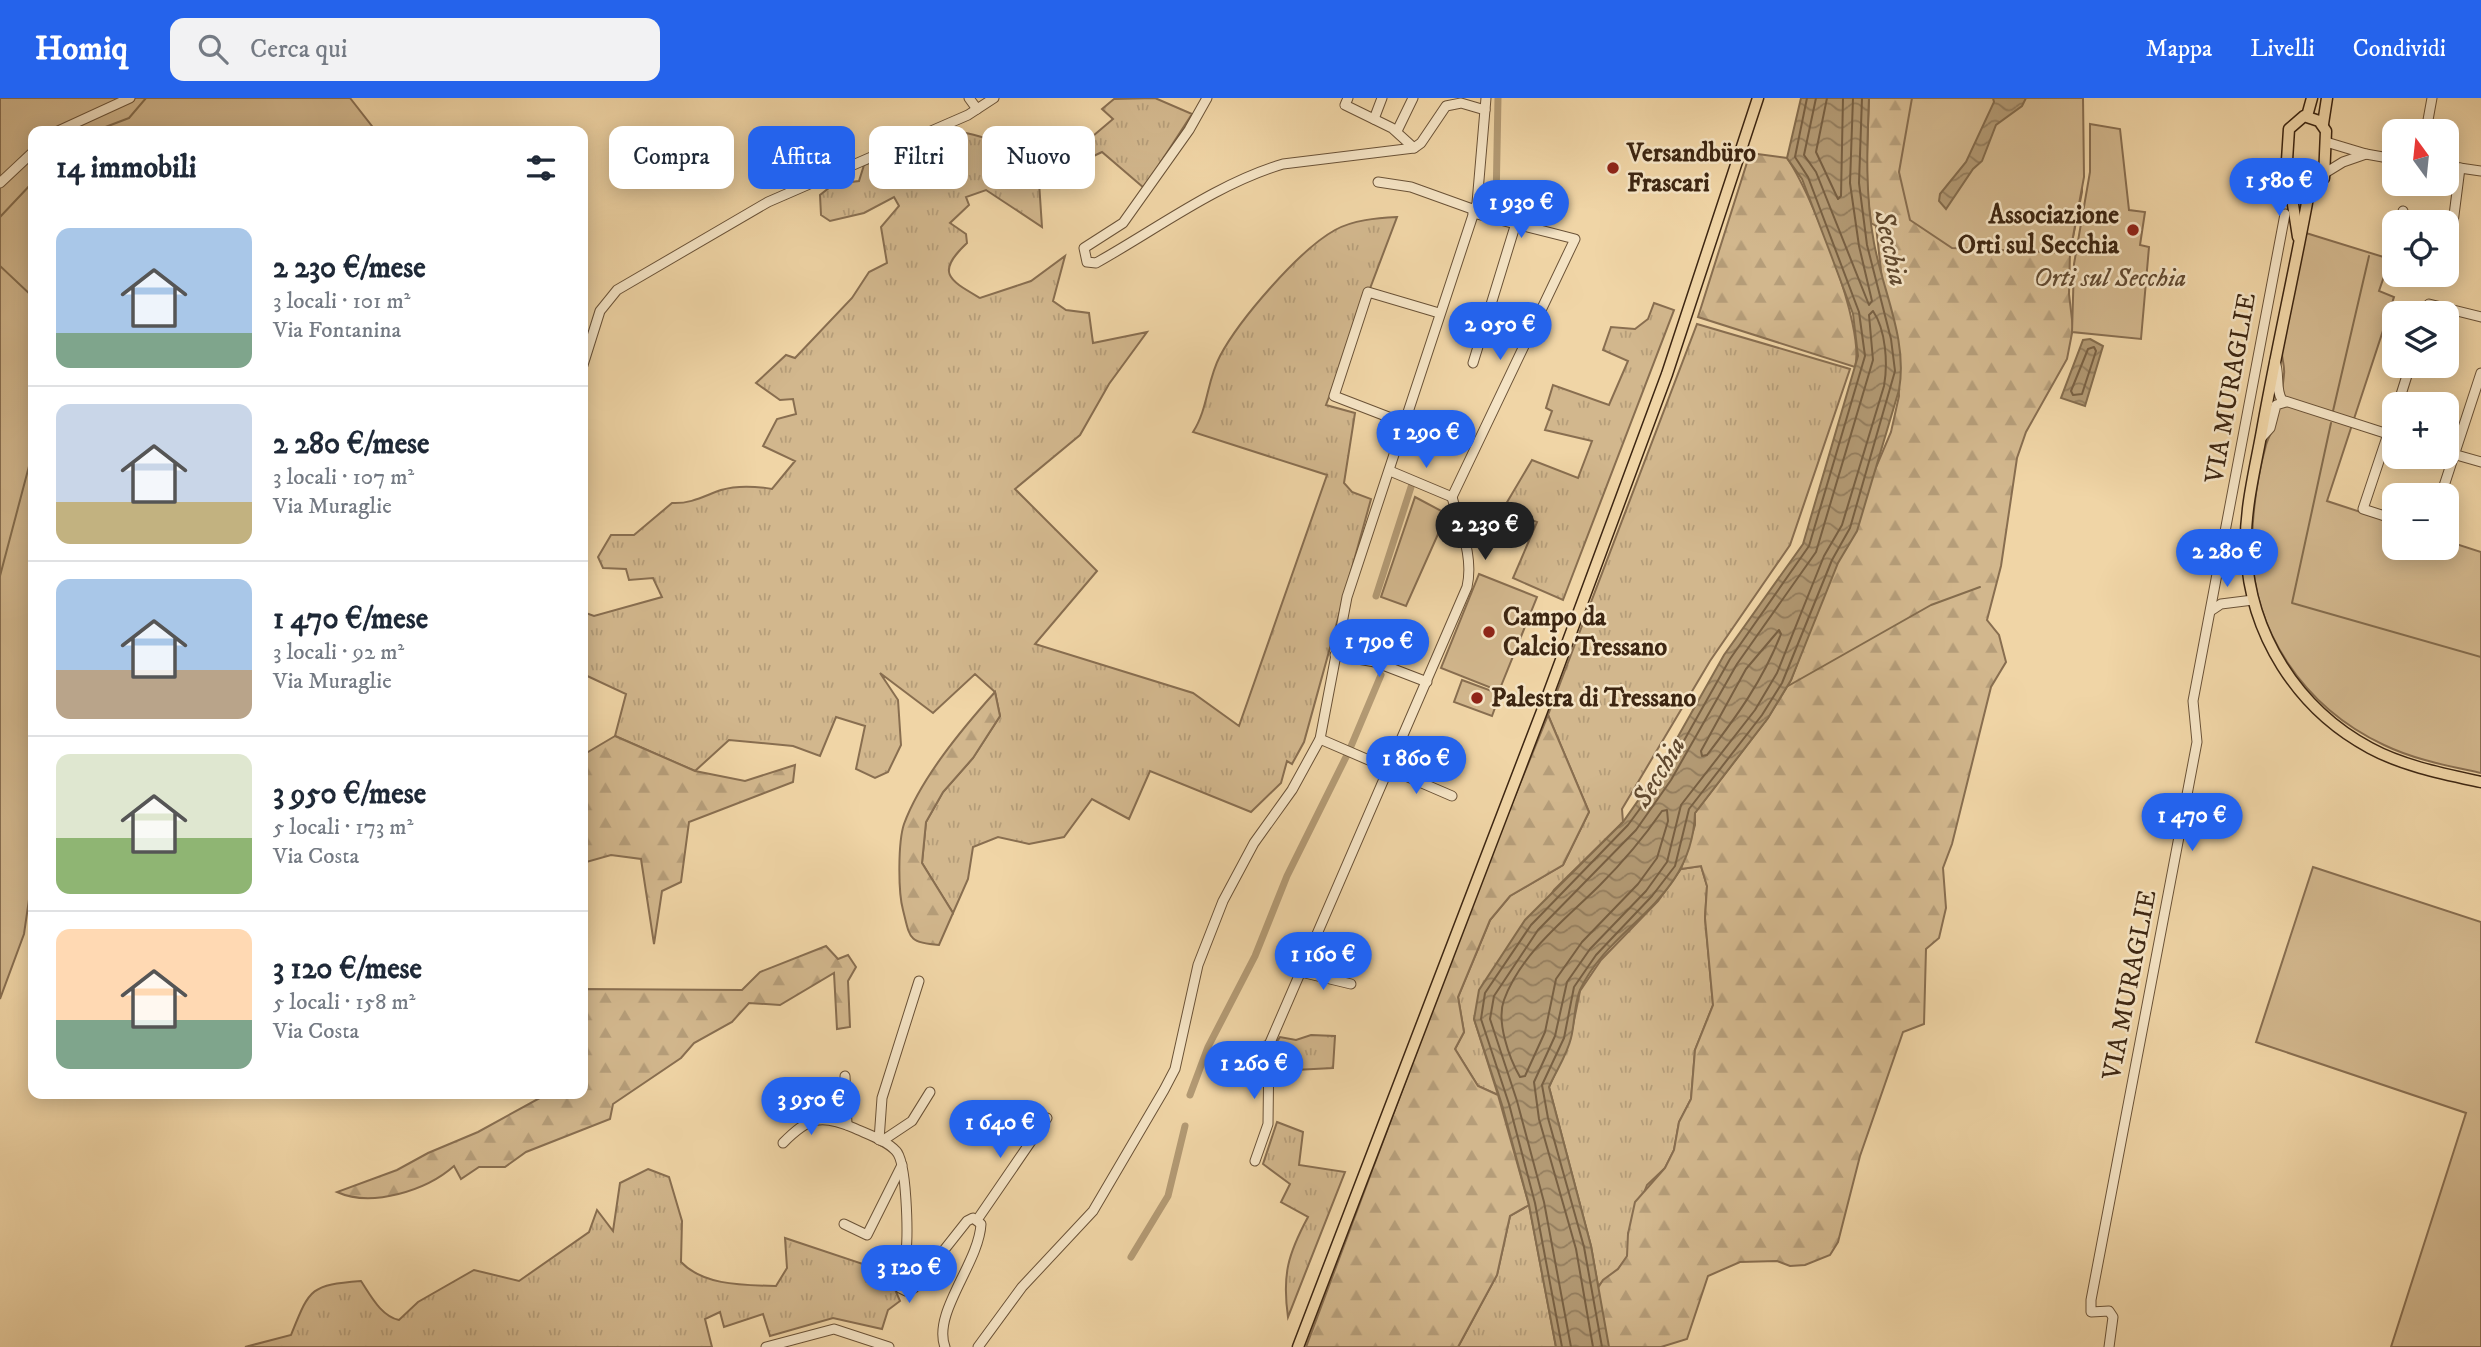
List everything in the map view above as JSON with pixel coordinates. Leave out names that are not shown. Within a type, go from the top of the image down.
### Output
[{"type":"main road","points":[[1750,98],[1750,116]]},
{"type":"main road","points":[[1298,1347],[1662,387],[1758,98]]},
{"type":"main road","points":[[2307,116],[2312,98]]},
{"type":"main road","points":[[2290,185],[2299,191],[2309,192],[2318,186],[2325,173],[2326,142],[2323,124],[2327,98]]},
{"type":"main road","points":[[2298,237],[2286,171],[2289,130],[2299,118],[2307,116],[2323,124]]},
{"type":"main road","points":[[2309,192],[2274,360],[2246,531],[2247,571],[2253,600],[2269,644],[2284,671],[2307,700],[2333,725],[2371,748],[2401,761],[2481,782]]},
{"type":"street","points":[[69,126],[131,98]]},
{"type":"street","points":[[969,98],[977,109]]},
{"type":"street","points":[[588,349],[600,311],[617,290],[768,202],[977,109],[994,98]]},
{"type":"street","points":[[1207,98],[1189,130],[1123,223],[1084,248],[1087,262],[1096,263],[1234,183],[1265,170],[1283,164],[1414,148],[1421,143],[1446,106],[1461,103],[1485,110]]},
{"type":"street","points":[[1348,98],[1345,105],[1397,131],[1414,148]]},
{"type":"street","points":[[1374,119],[1381,98]]},
{"type":"street","points":[[1397,131],[1413,98]]},
{"type":"street","points":[[978,1347],[1022,1287],[1093,1211],[1164,1090],[1175,1069],[1198,965],[1223,901],[1254,843],[1292,790],[1320,739],[1347,597],[1474,211],[1486,98]]},
{"type":"street","points":[[2428,119],[2432,98]]},
{"type":"street","points":[[2326,142],[2382,157]]},
{"type":"street","points":[[2325,173],[2343,162],[2366,154]]},
{"type":"street","points":[[0,183],[28,157]]},
{"type":"street","points":[[2455,210],[2460,168],[2481,171]]},
{"type":"street","points":[[1255,1161],[1268,1124],[1269,1045],[1391,769],[1452,624],[1471,570],[1452,497],[1575,239],[1474,211],[1411,187],[1378,182]]},
{"type":"street","name":"VIA MURAGLIE","points":[[2109,1347],[2113,1317],[2109,1311],[2091,1312],[2091,1300],[2197,742],[2193,701],[2285,214]]},
{"type":"street","points":[[1473,363],[1516,223]]},
{"type":"street","points":[[1404,423],[1334,396],[1368,292],[1439,313]]},
{"type":"street","points":[[2459,312],[2481,317]]},
{"type":"street","points":[[2274,360],[2280,376],[2280,397],[2286,402],[2382,432]]},
{"type":"street","points":[[2459,432],[2481,373]]},
{"type":"street","points":[[2261,439],[2270,428],[2276,405],[2286,402]]},
{"type":"street","points":[[2459,455],[2481,462]]},
{"type":"street","points":[[2382,459],[2363,509],[2382,515]]},
{"type":"street","points":[[1390,471],[1452,497]]},
{"type":"street","points":[[2212,610],[2221,604],[2253,600]]},
{"type":"street","points":[[1335,655],[1375,662],[1427,682]]},
{"type":"street","points":[[1320,739],[1452,796]]},
{"type":"street","points":[[1301,972],[1351,984]]},
{"type":"street","points":[[881,1140],[882,1098],[919,981]]},
{"type":"street","points":[[1211,1062],[1269,1045]]},
{"type":"street","points":[[843,1124],[845,1076]]},
{"type":"street","points":[[881,1140],[912,1121],[930,1092]]},
{"type":"street","points":[[783,1143],[811,1120],[822,1118],[881,1140],[897,1151],[903,1165],[906,1251],[898,1280],[900,1288],[906,1291],[914,1288],[967,1221],[977,1220],[1047,1118]]},
{"type":"street","points":[[844,1224],[867,1234],[903,1165]]},
{"type":"street","points":[[945,1347],[941,1332],[944,1318],[965,1278],[981,1234],[981,1224],[977,1220]]},
{"type":"street","points":[[766,1347],[834,1329],[890,1347]]},
{"type":"green space","points":[[0,98],[350,98],[372,126],[28,126],[28,906],[24,934],[0,999]]},
{"type":"green space","points":[[1155,98],[1192,114],[1144,188],[1102,152],[1095,155],[1095,134],[1113,119],[1102,109],[1114,99]]},
{"type":"green space","points":[[1869,98],[2000,98],[2082,148],[2082,192],[2070,252],[2069,294],[2073,328],[2067,359],[2026,432],[2017,458],[2001,566],[1987,620],[1999,635],[2006,662],[1991,687],[1952,844],[1943,868],[1946,908],[1939,938],[1926,949],[1924,1024],[1903,1032],[1860,1156],[1838,1242],[1830,1255],[1805,1265],[1790,1266],[1777,1261],[1740,1262],[1708,1276],[1687,1339],[1661,1347],[1601,1347],[1592,1297],[1603,1280],[1618,1269],[1627,1256],[1628,1234],[1635,1202],[1665,1168],[1674,1150],[1679,1122],[1691,1099],[1695,1050],[1713,1005],[1705,918],[1707,886],[1701,866],[1681,869],[1695,825],[1695,813],[1768,718],[1791,680],[1833,569],[1891,432],[1899,396],[1898,370],[1884,298],[1876,226],[1871,223],[1866,182]]},
{"type":"green space","points":[[1912,98],[2083,98],[2084,177],[2070,253],[1952,248],[1910,220],[1899,172]]},
{"type":"green space","name":"Orti sul Secchia","points":[[2090,124],[2120,129],[2129,210],[2145,212],[2140,245],[2149,247],[2141,339],[2072,332],[2074,264],[2090,172]]},
{"type":"green space","points":[[968,133],[982,137],[982,189],[1039,189],[1042,227],[986,190],[966,197],[969,205],[950,223],[966,234],[967,243],[951,262],[949,269],[954,281],[980,298],[1031,281],[1065,256],[1053,301],[1066,310],[1089,313],[1093,343],[1147,332],[1109,384],[1080,435],[1015,489],[1097,571],[1035,644],[1193,693],[1239,726],[1327,475],[1193,432],[1202,414],[1220,356],[1255,306],[1288,269],[1335,230],[1365,220],[1397,217],[1326,405],[1355,413],[1344,483],[1352,492],[1371,499],[1304,742],[1292,764],[1287,761],[1281,783],[1251,812],[1150,771],[1129,819],[1092,799],[1064,837],[1029,844],[998,837],[973,847],[968,879],[953,913],[922,863],[926,822],[943,792],[973,758],[1000,716],[995,692],[975,674],[933,713],[880,673],[898,700],[901,745],[888,772],[875,778],[856,769],[865,726],[836,717],[820,756],[793,746],[729,740],[695,771],[615,736],[626,694],[588,676],[588,614],[594,616],[662,597],[653,578],[629,580],[626,569],[603,568],[598,557],[611,535],[634,535],[672,503],[691,501],[734,487],[772,489],[795,461],[763,446],[777,419],[796,414],[793,399],[780,400],[756,383],[786,355],[795,358],[852,298],[869,272],[887,263],[881,227],[899,206],[894,197],[864,213],[830,221],[821,215],[820,195],[828,189],[855,189],[855,181],[859,181],[864,165],[869,163],[869,189],[968,189]]},
{"type":"green space","points":[[1750,153],[1787,158],[1797,175],[1822,229],[1845,293],[1856,348],[1855,367],[1698,317]]},
{"type":"green space","points":[[2306,233],[2382,257],[2382,282],[2379,291],[2394,297],[2393,301],[2382,301],[2382,334],[2327,501],[2382,519],[2382,560],[2459,560],[2459,545],[2481,552],[2481,773],[2432,762],[2384,745],[2330,710],[2307,688],[2287,662],[2260,604],[2252,539],[2255,504],[2263,456],[2281,398],[2284,371],[2282,353]]},
{"type":"green space","points":[[1654,303],[1674,310],[1563,600],[1513,578],[1537,522],[1503,509],[1532,460],[1578,478],[1592,441],[1545,430],[1552,411],[1546,408],[1553,385],[1609,405],[1628,361],[1603,350],[1611,327],[1635,329],[1648,319]]},
{"type":"green space","points":[[1697,324],[1850,369],[1790,545],[1710,661],[1622,809],[1623,822],[1554,890],[1474,1019],[1498,1095],[1478,1086],[1455,1049],[1464,1032],[1458,997],[1490,920],[1510,896],[1563,865],[1589,812],[1548,715]]},
{"type":"green space","points":[[1415,497],[1447,514],[1406,606],[1381,597]]},
{"type":"green space","name":"Campo da Calcio Tressano","points":[[1479,574],[1537,597],[1499,691],[1441,668]]},
{"type":"green space","name":"Palestra di Tressano","points":[[1462,680],[1500,694],[1492,716],[1454,702]]},
{"type":"green space","points":[[995,692],[1000,716],[973,758],[943,792],[926,822],[922,863],[953,913],[939,945],[921,943],[909,933],[901,902],[900,854],[904,824],[932,772],[956,738]]},
{"type":"green space","points":[[1548,715],[1589,812],[1563,865],[1510,896],[1490,920],[1458,997],[1464,1032],[1455,1049],[1478,1086],[1498,1095],[1529,1205],[1510,1216],[1497,1275],[1458,1347],[1306,1347],[1482,877]]},
{"type":"green space","points":[[615,736],[695,771],[745,781],[795,765],[793,782],[689,822],[681,882],[662,891],[654,944],[641,859],[611,855],[588,862],[588,752]]},
{"type":"green space","points":[[1701,866],[1707,886],[1705,918],[1713,1005],[1695,1050],[1691,1099],[1679,1122],[1674,1150],[1665,1168],[1647,1185],[1628,1234],[1628,1256],[1618,1269],[1598,1286],[1591,1246],[1549,1087],[1570,1040],[1580,991],[1601,960],[1658,901],[1681,869]]},
{"type":"green space","points":[[2313,867],[2481,922],[2481,1347],[2391,1347],[2466,1113],[2256,1042]]},
{"type":"green space","points":[[826,946],[838,959],[848,955],[856,967],[848,981],[850,1027],[837,1029],[834,973],[780,1005],[749,1003],[732,1022],[694,1043],[681,1058],[613,1104],[610,1119],[526,1152],[505,1167],[479,1167],[461,1179],[454,1166],[443,1175],[414,1189],[382,1197],[366,1198],[337,1192],[397,1170],[428,1153],[478,1132],[538,1099],[588,1099],[588,989],[742,990],[760,972]]},
{"type":"green space","points":[[1311,1035],[1335,1036],[1333,1068],[1275,1071],[1274,1046],[1280,1037],[1296,1040]]},
{"type":"green space","points":[[1277,1122],[1303,1132],[1299,1165],[1345,1172],[1288,1317],[1288,1265],[1308,1217],[1281,1202],[1290,1184],[1263,1164]]},
{"type":"green space","points":[[648,1169],[669,1177],[682,1221],[681,1262],[701,1276],[725,1283],[776,1286],[787,1268],[785,1238],[881,1270],[891,1280],[900,1301],[888,1310],[882,1329],[833,1318],[770,1336],[763,1314],[724,1327],[720,1312],[705,1319],[712,1347],[245,1347],[291,1335],[308,1298],[321,1287],[361,1281],[382,1310],[399,1320],[418,1302],[474,1270],[519,1281],[589,1232],[597,1210],[613,1231],[620,1183]]},
{"type":"green space","points":[[1529,1205],[1556,1347],[1458,1347],[1497,1275],[1510,1216]]},
{"type":"water","name":"Secchia","points":[[1801,98],[1869,98],[1869,207],[1874,243],[1897,334],[1901,371],[1899,390],[1857,531],[1838,563],[1791,680],[1768,718],[1695,813],[1690,844],[1680,869],[1665,891],[1594,967],[1580,990],[1569,1044],[1549,1087],[1591,1246],[1609,1347],[1556,1347],[1529,1205],[1502,1105],[1474,1019],[1479,990],[1525,920],[1623,822],[1658,772],[1724,655],[1803,544],[1858,356],[1853,314],[1802,179],[1787,158]]},
{"type":"water","points":[[1993,98],[2026,98],[2022,106],[1996,125],[1982,161],[1973,169],[1946,209],[1939,201],[1940,194],[1966,162],[1994,102]]},
{"type":"water","points":[[2090,339],[2103,346],[2085,406],[2061,398],[2083,340]]},
{"type":"waterway","points":[[108,126],[129,118],[146,98]]},
{"type":"waterway","points":[[1496,203],[1498,98]]},
{"type":"waterway","points":[[0,217],[28,187]]},
{"type":"waterway","points":[[2333,411],[2369,256]]},
{"type":"waterway","points":[[0,266],[28,292]]},
{"type":"waterway","points":[[2331,423],[2292,603],[2481,657]]},
{"type":"waterway","points":[[0,576],[28,470]]},
{"type":"waterway","points":[[1376,596],[1412,484]]},
{"type":"waterway","points":[[1788,686],[1931,605],[1980,587]]},
{"type":"waterway","points":[[1190,1095],[1208,1047],[1255,956],[1287,876],[1349,751],[1381,675]]},
{"type":"waterway","points":[[1131,1257],[1168,1196],[1185,1126]]},
{"type":"place","name":"Versandbüro Frascari","points":[[1613,168]]},
{"type":"place","name":"Associazione Orti sul Secchia","points":[[2133,230]]},
{"type":"place","name":"Campo da Calcio Tressano","points":[[1489,632]]},
{"type":"place","name":"Palestra di Tressano","points":[[1477,698]]}]
